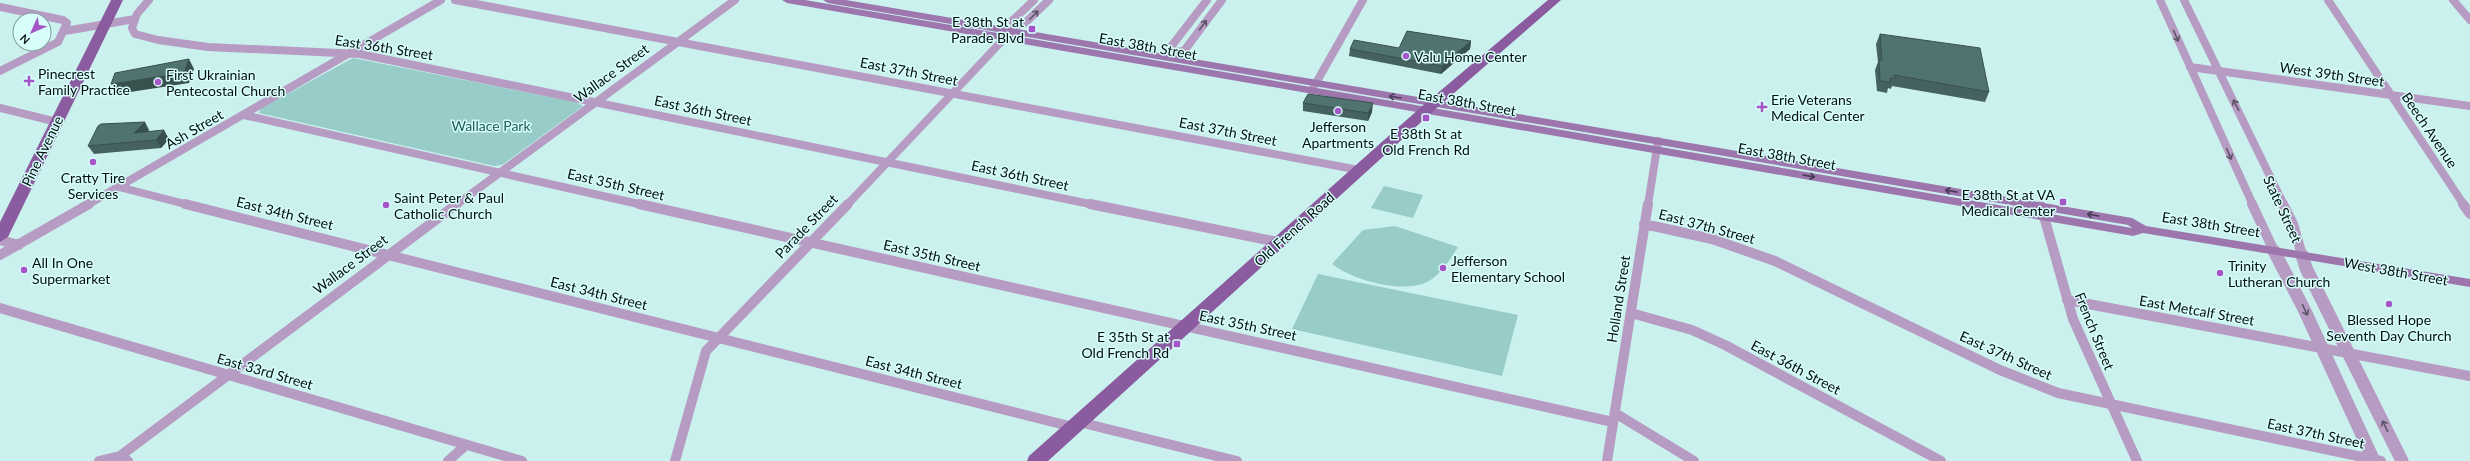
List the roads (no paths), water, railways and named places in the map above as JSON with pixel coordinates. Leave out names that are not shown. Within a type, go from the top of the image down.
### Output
[{"type":"main road","name":"Pine Avenue","points":[[0,239],[117,0]]},
{"type":"main road","name":"East 38th Street","points":[[787,0],[1011,31]]},
{"type":"main road","name":"East 38th Street","points":[[828,0],[1170,58],[1314,87],[1657,146],[2043,211],[2132,222],[2142,228],[2274,251]]},
{"type":"main road","name":"Old French Road","points":[[1036,461],[1184,326],[1429,107],[1555,0]]},
{"type":"main road","name":"West 38th Street","points":[[2274,251],[2470,284]]},
{"type":"street","points":[[65,31],[135,19],[142,6],[148,0]]},
{"type":"street","name":"Ash Street","points":[[0,255],[441,0]]},
{"type":"street","name":"East 37th Street","points":[[455,0],[1359,170]]},
{"type":"street","name":"Wallace Street","points":[[99,461],[124,459],[227,374],[735,0]]},
{"type":"street","points":[[1011,31],[1012,21],[1034,0]]},
{"type":"street","points":[[1011,31],[1025,23],[1049,0]]},
{"type":"street","points":[[1207,0],[1170,48],[1170,58],[1184,51],[1222,0]]},
{"type":"street","points":[[1314,87],[1363,0]]},
{"type":"street","name":"State Street","points":[[2160,0],[2274,251],[2376,460]]},
{"type":"street","name":"State Street","points":[[2184,0],[2293,224],[2306,268],[2351,354],[2402,461]]},
{"type":"street","name":"Beech Avenue","points":[[2328,0],[2470,214]]},
{"type":"street","points":[[2453,0],[2470,20]]},
{"type":"street","points":[[0,7],[63,20],[67,23],[65,31],[54,45],[0,71]]},
{"type":"street","name":"East 36th Street","points":[[135,19],[131,29],[135,34],[196,48],[350,53],[597,102],[1278,242]]},
{"type":"street","name":"Parade Street","points":[[675,461],[706,351],[1011,31]]},
{"type":"street","name":"West 39th Street","points":[[2190,67],[2470,106]]},
{"type":"street","points":[[0,108],[57,122]]},
{"type":"street","name":"East 35th Street","points":[[244,115],[499,174],[1184,326],[1614,418],[1694,461]]},
{"type":"street","name":"Holland Street","points":[[1607,461],[1657,146]]},
{"type":"street","name":"East 34th Street","points":[[119,187],[718,338],[1237,461]]},
{"type":"street","name":"French Street","points":[[2043,211],[2073,319],[2137,461]]},
{"type":"street","name":"East 37th Street","points":[[1644,224],[1712,239],[1762,255],[2022,380],[2058,394],[2376,460]]},
{"type":"street","points":[[0,239],[18,245]]},
{"type":"street","name":"East Metcalf Street","points":[[2067,300],[2470,376]]},
{"type":"street","name":"East 33rd Street","points":[[0,308],[522,461]]},
{"type":"street","name":"East 36th Street","points":[[1631,313],[1685,328],[1725,345],[1941,461]]},
{"type":"street","points":[[448,461],[466,445]]},
{"type":"place","name":"E 38th St at Parade Blvd","points":[[1032,29]]},
{"type":"place","name":"Valu Home Center","points":[[1406,56]]},
{"type":"place","name":"Pinecrest Family Practice","points":[[29,81]]},
{"type":"place","name":"First Ukrainian Pentecostal Church","points":[[158,82]]},
{"type":"place","name":"Erie Veterans Medical Center","points":[[1762,107]]},
{"type":"place","name":"Jefferson Apartments","points":[[1338,111]]},
{"type":"place","name":"E 38th St at Old French Rd","points":[[1426,118]]},
{"type":"place","name":"Cratty Tire Services","points":[[93,162]]},
{"type":"place","name":"E 38th St at VA Medical Center","points":[[2063,202]]},
{"type":"place","name":"Saint Peter & Paul Catholic Church","points":[[386,205]]},
{"type":"place","name":"Jefferson Elementary School","points":[[1443,268]]},
{"type":"place","name":"All In One Supermarket","points":[[24,270]]},
{"type":"place","name":"Trinity Lutheran Church","points":[[2220,273]]},
{"type":"place","name":"Blessed Hope Seventh Day Church","points":[[2389,304]]},
{"type":"place","name":"E 35th St at Old French Rd","points":[[1177,344]]},
{"type":"park label","name":"Wallace Park","points":[[491,125]]}]
